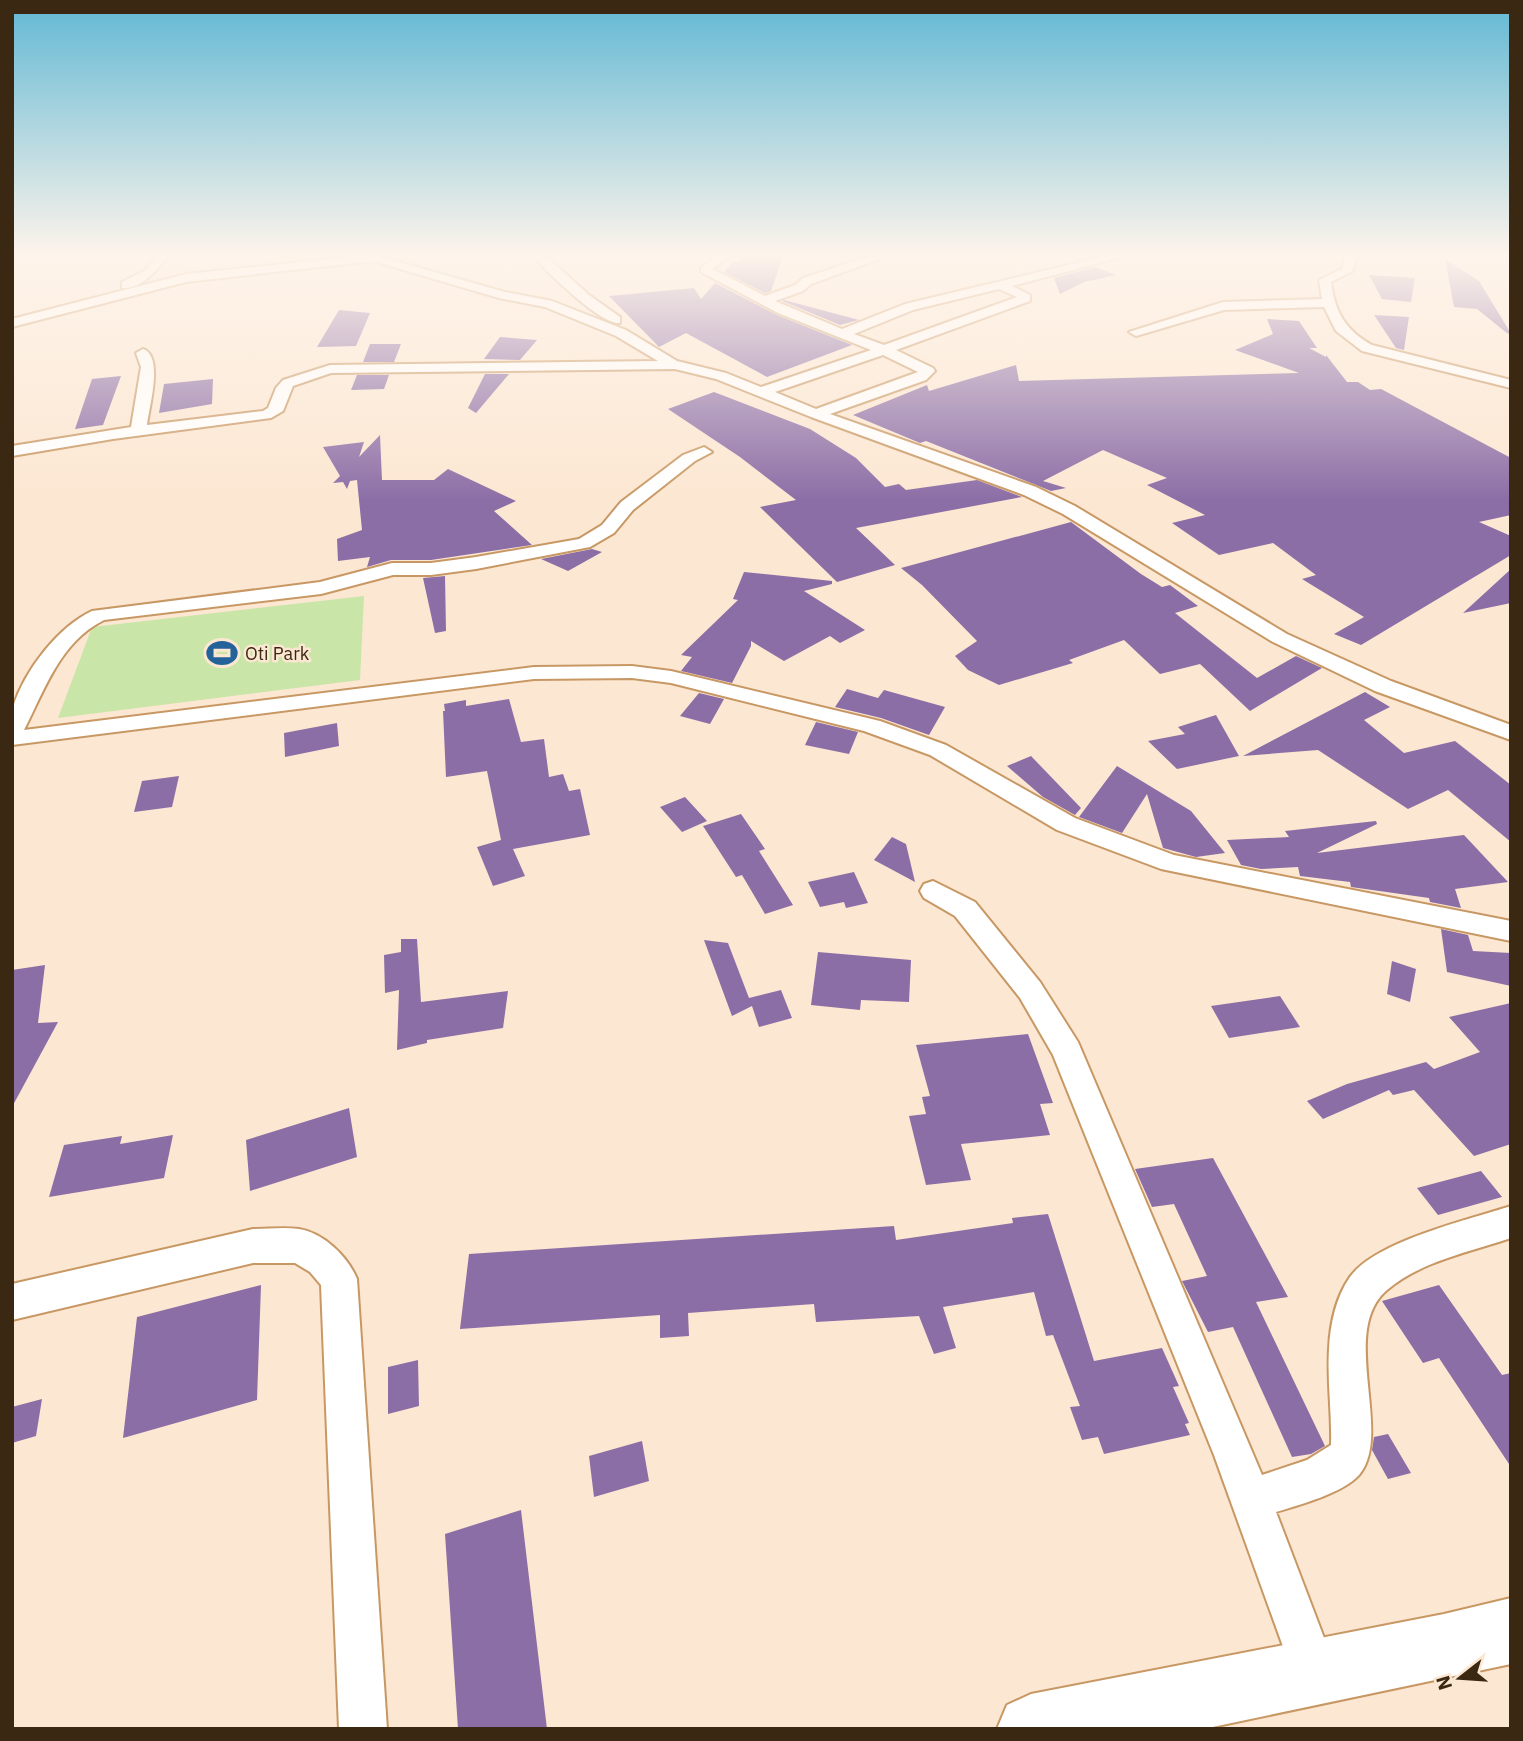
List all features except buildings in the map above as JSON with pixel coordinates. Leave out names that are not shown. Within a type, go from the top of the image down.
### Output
[{"type":"street","points":[[627,337],[675,366]]},
{"type":"street","points":[[637,337],[647,350]]},
{"type":"street","points":[[816,414],[921,377],[928,371],[850,337]]},
{"type":"street","points":[[761,392],[919,337]]},
{"type":"street","points":[[1346,337],[1367,348],[1511,384]]},
{"type":"street","points":[[138,431],[148,367],[143,353]]},
{"type":"street","points":[[12,451],[138,431],[266,415],[275,411],[283,388],[288,383],[330,369],[675,366],[721,376],[816,414],[1052,500],[1280,638],[1383,686],[1511,733]]},
{"type":"street","points":[[12,730],[48,665],[69,634],[85,620],[99,615],[321,588],[392,569],[453,566],[528,555],[584,543],[608,529],[627,506],[689,458],[704,452]]},
{"type":"street","points":[[12,738],[208,716],[534,673],[621,672],[671,677],[872,726],[938,750],[1066,824],[1171,863],[1511,932]]},
{"type":"street","points":[[933,891],[965,909],[1030,990],[1067,1051],[1251,1499],[1314,1672]]},
{"type":"street","points":[[1251,1499],[1292,1487],[1342,1463],[1352,1448],[1348,1372],[1353,1307],[1371,1279],[1394,1265],[1511,1222]]},
{"type":"street","points":[[12,1302],[253,1246],[300,1246],[323,1261],[339,1279],[363,1729]]},
{"type":"street","points":[[1031,1729],[1444,1647],[1511,1631]]},
{"type":"green space","name":"Oti Park","points":[[364,596],[360,680],[58,718],[92,627]]},
{"type":"place","name":"Oti Park","points":[[222,653]]}]
